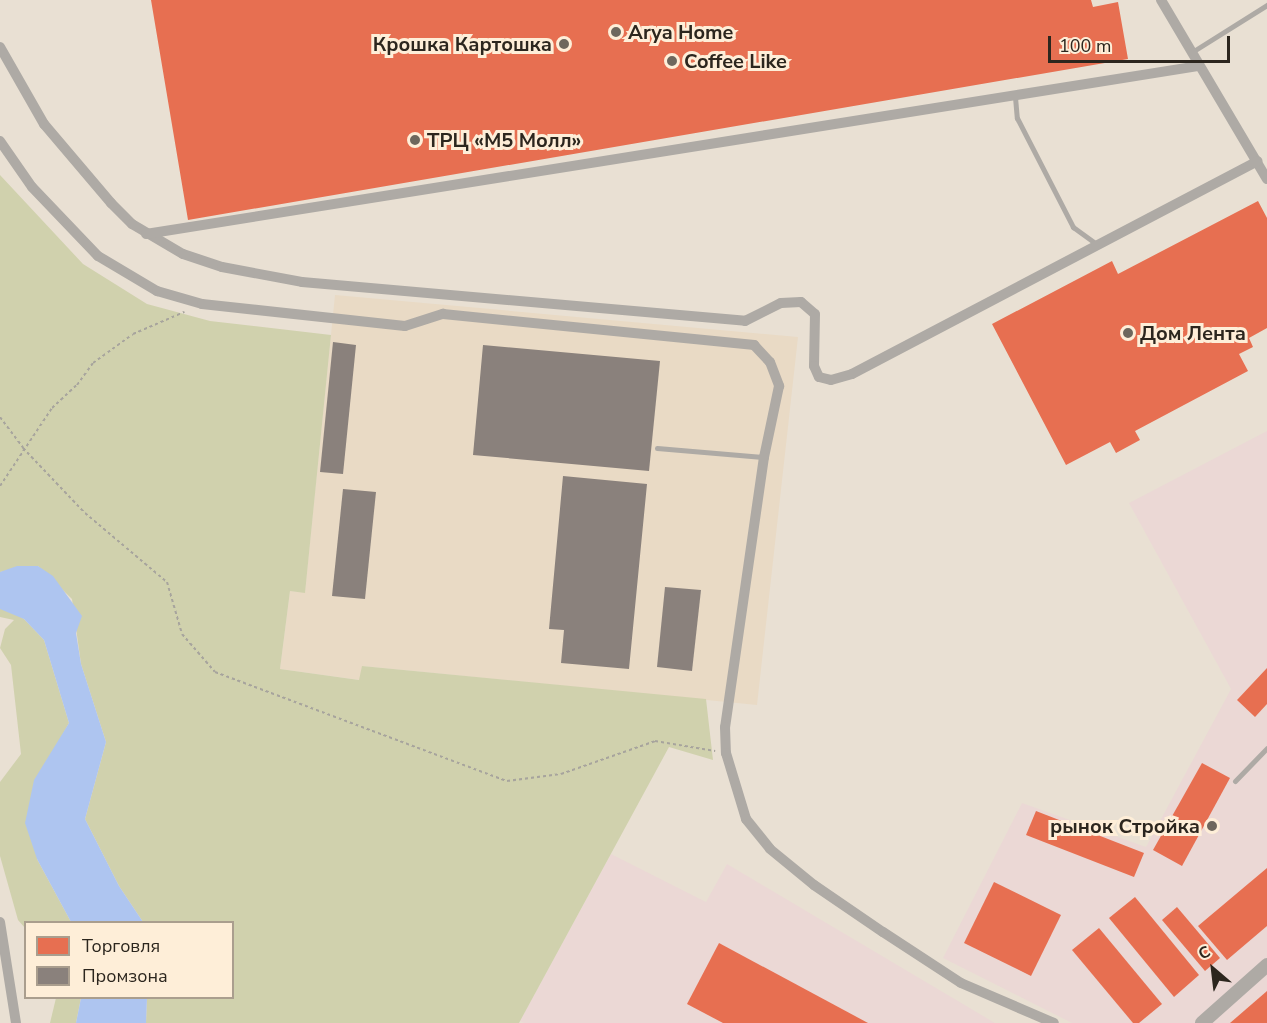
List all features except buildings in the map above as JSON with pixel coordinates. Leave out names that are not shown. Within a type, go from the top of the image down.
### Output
[{"type":"street","points":[[1161,0],[1267,179]]},
{"type":"street","points":[[0,47],[54,138],[111,203],[146,234],[183,254],[222,267],[302,282],[745,321],[781,303],[801,302],[815,314],[814,366],[819,377],[831,380],[852,374],[1257,161]]},
{"type":"street","points":[[146,234],[1198,66]]},
{"type":"street","points":[[0,141],[32,187],[98,256],[157,291],[202,304],[405,326],[442,314],[754,345],[770,362],[779,386],[764,457],[731,683],[726,753],[746,819],[770,849],[787,864],[962,984],[1054,1023]]},
{"type":"street","points":[[0,922],[16,1023]]},
{"type":"street","points":[[1202,1023],[1267,965]]},
{"type":"lane","points":[[1191,52],[1267,5]]},
{"type":"lane","points":[[1015,97],[1017,118],[1072,227],[1096,244]]},
{"type":"lane","points":[[657,448],[764,457]]},
{"type":"lane","points":[[1235,781],[1267,748]]},
{"type":"path","points":[[0,486],[23,448],[93,363],[133,334],[202,304]]},
{"type":"path","points":[[0,417],[23,448],[85,513],[166,582],[182,634],[215,672],[507,781],[561,774],[655,741],[726,753]]},
{"type":"shaded area","points":[[335,295],[798,337],[757,705],[363,666],[360,680],[280,669],[290,591],[305,592]]},
{"type":"shaded area","name":"рынок Стройка","points":[[1267,431],[1267,1023],[1072,1023],[943,958],[1022,803],[1146,847],[1231,689],[1129,503]]},
{"type":"shaded area","points":[[611,854],[706,902],[727,864],[995,1023],[524,1023],[520,1021]]},
{"type":"green space","points":[[0,175],[83,264],[147,304],[210,321],[331,335],[305,593],[290,591],[280,669],[359,680],[362,666],[706,699],[713,760],[669,747],[519,1023],[146,1023],[147,999],[234,999],[234,921],[142,921],[119,886],[85,819],[106,742],[81,664],[72,599],[38,566],[0,572]]},
{"type":"green space","points":[[5,608],[24,619],[44,640],[69,723],[53,752],[37,859],[70,921],[24,921],[24,927],[18,920],[0,856],[0,782],[21,754],[11,665],[0,648],[5,629],[14,620],[0,617],[0,609]]},
{"type":"green space","points":[[56,999],[81,999],[76,1023],[50,1023]]},
{"type":"water","points":[[17,566],[38,566],[53,576],[82,616],[76,633],[81,664],[106,742],[85,819],[119,886],[142,921],[70,921],[37,859],[25,823],[34,780],[69,723],[44,640],[24,619],[0,609],[0,572]]},
{"type":"water","points":[[81,999],[147,999],[146,1023],[76,1023]]},
{"type":"place","name":"Arya Home","points":[[616,32]]},
{"type":"place","name":"Крошка Картошка","points":[[564,44]]},
{"type":"place","name":"Coffee Like","points":[[672,61]]},
{"type":"place","name":"ТРЦ «М5 Молл»","points":[[415,140]]},
{"type":"place","name":"Дом Лента","points":[[1128,333]]},
{"type":"place","name":"рынок Стройка","points":[[1212,826]]}]
